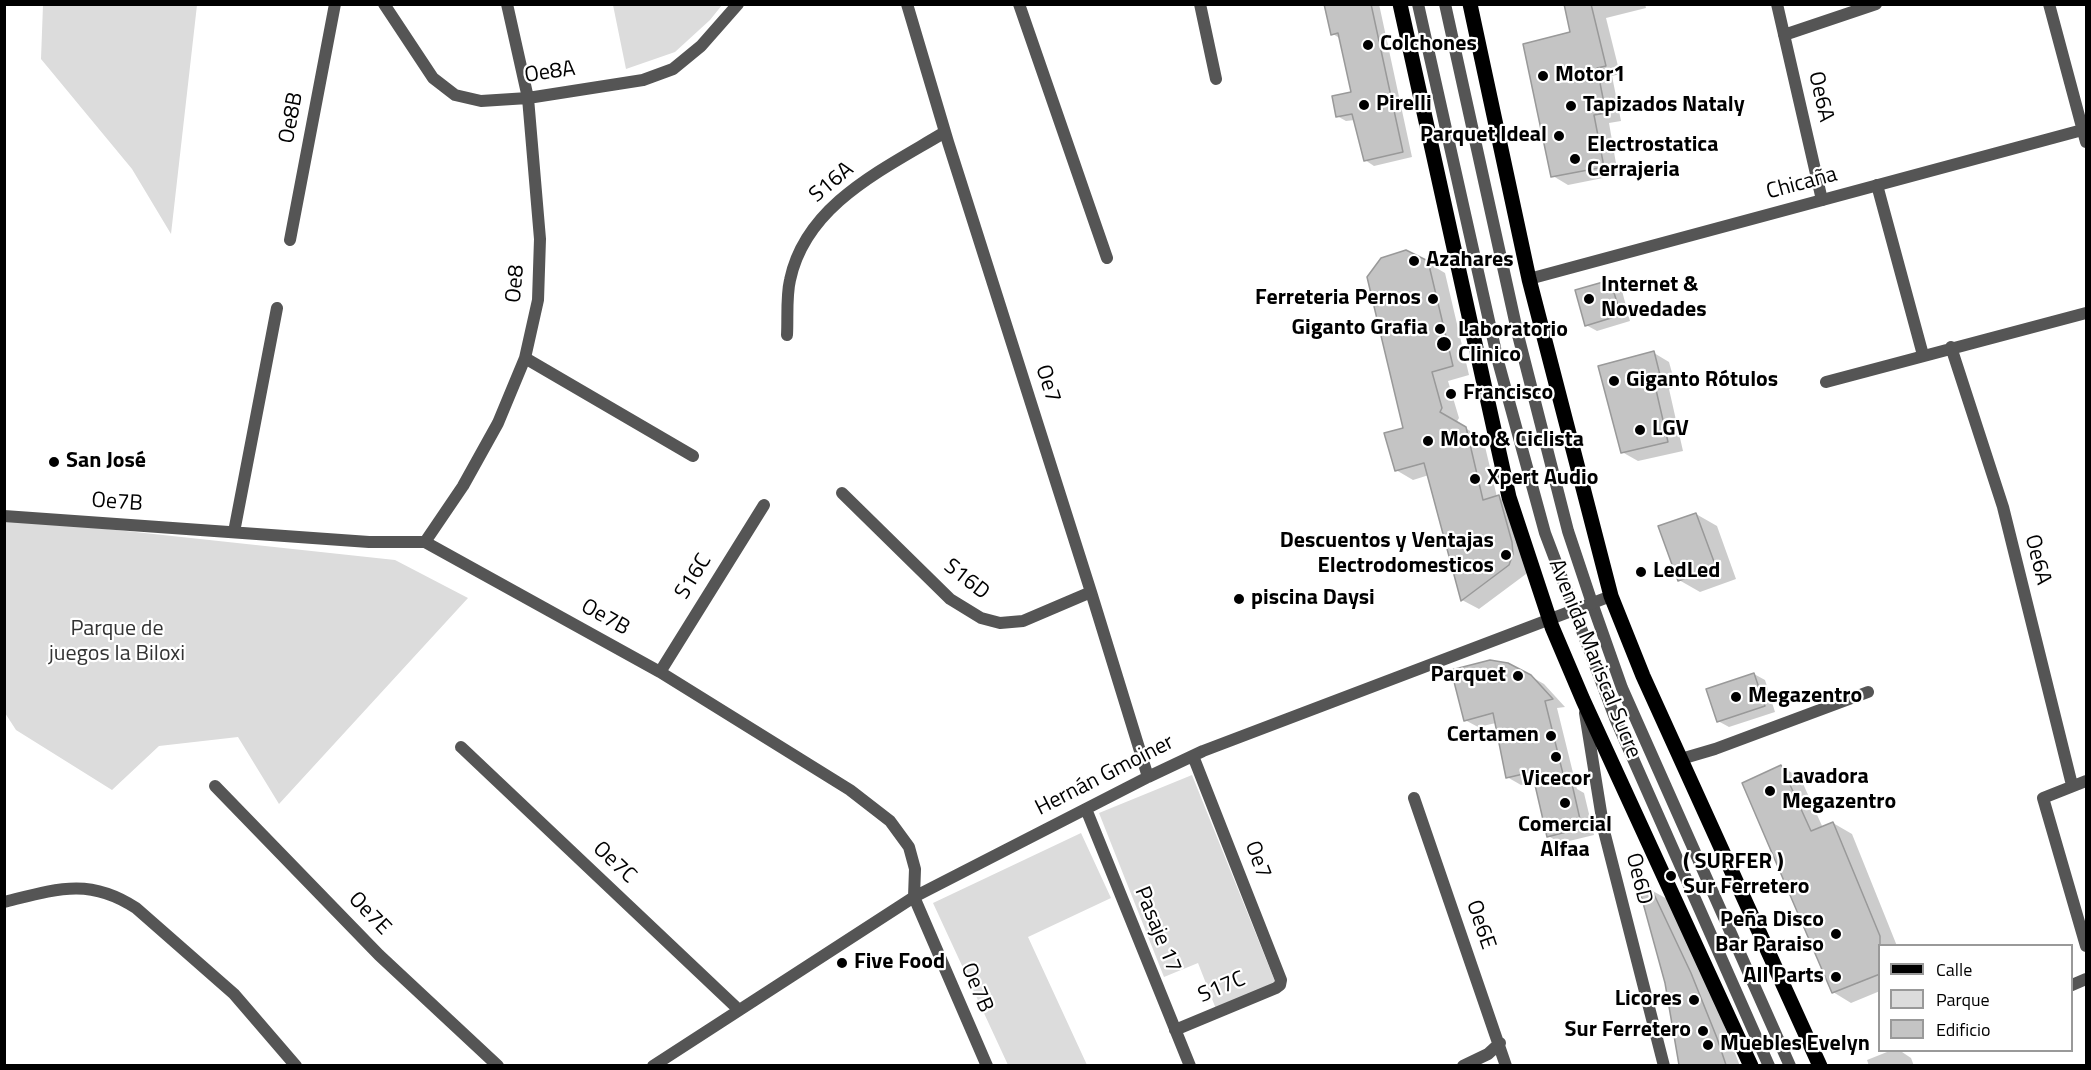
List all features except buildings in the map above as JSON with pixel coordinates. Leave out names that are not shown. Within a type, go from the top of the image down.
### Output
[{"type":"main road","name":"Avenida Mariscal Sucre","points":[[1400,4],[1509,497],[1549,619],[1582,700],[1751,1065]]},
{"type":"main road","name":"Avenida Mariscal Sucre","points":[[1470,4],[1530,279],[1611,596],[1643,676],[1820,1065]]},
{"type":"street","name":"Oe8B","points":[[290,240],[335,4]]},
{"type":"street","name":"Oe8A","points":[[384,4],[433,78],[455,95],[481,101],[528,98],[643,80],[673,69],[701,46],[738,4]]},
{"type":"street","name":"Oe8","points":[[425,542],[464,486],[492,434],[525,358],[538,300],[540,239],[528,98],[507,4]]},
{"type":"street","name":"Oe7","points":[[907,4],[945,132],[1148,777]]},
{"type":"street","points":[[1019,4],[1107,258]]},
{"type":"street","points":[[1200,4],[1216,79]]},
{"type":"street","points":[[1418,4],[1498,361],[1545,533],[1615,718],[1769,1065]]},
{"type":"street","points":[[1445,4],[1518,335],[1568,531],[1622,688],[1790,1065]]},
{"type":"street","name":"Oe6A","points":[[1777,4],[1822,200]]},
{"type":"street","points":[[1784,35],[1876,4]]},
{"type":"street","points":[[2049,4],[2085,134]]},
{"type":"street","name":"S16A","points":[[787,335],[790,280],[802,248],[822,215],[852,189],[945,132]]},
{"type":"street","name":"Chicaña","points":[[1530,279],[1877,185],[2085,134]]},
{"type":"street","points":[[1877,185],[1923,355]]},
{"type":"street","points":[[234,532],[277,308]]},
{"type":"street","points":[[1826,382],[2086,313]]},
{"type":"street","name":"Oe6A","points":[[1951,347],[2003,507],[2072,785]]},
{"type":"street","points":[[525,358],[693,456]]},
{"type":"street","name":"S16D","points":[[842,493],[950,599],[981,618],[1000,623],[1023,621],[1091,592]]},
{"type":"street","name":"S16C","points":[[660,672],[764,505]]},
{"type":"street","name":"Oe7B","points":[[4,516],[369,542],[425,542],[660,672],[850,790],[890,821],[909,847],[915,869],[914,897],[987,1065]]},
{"type":"street","name":"Hernán Gmoiner","points":[[656,1065],[914,897],[1148,777],[1193,756],[1611,596]]},
{"type":"street","points":[[1681,759],[1715,749],[1868,692]]},
{"type":"street","name":"Oe6D","points":[[1582,700],[1604,831],[1664,1065]]},
{"type":"street","name":"Oe7C","points":[[460,747],[739,1010]]},
{"type":"street","name":"Oe7","points":[[1193,756],[1281,980]]},
{"type":"street","points":[[2086,782],[2072,785],[2043,798],[2086,946]]},
{"type":"street","name":"Oe7E","points":[[215,786],[379,956],[498,1065]]},
{"type":"street","name":"Oe6E","points":[[1414,798],[1506,1065]]},
{"type":"street","name":"Pasaje 17","points":[[1086,809],[1190,1065]]},
{"type":"street","points":[[4,902],[76,887],[106,892],[123,900],[136,908],[234,994],[296,1065]]},
{"type":"street","name":"S17C","points":[[1175,1030],[1276,988],[1280,985],[1281,980]]},
{"type":"street","points":[[1462,1065],[1488,1054],[1500,1043]]},
{"type":"green space","points":[[613,4],[722,5],[710,20],[675,52],[626,69]]},
{"type":"green space","points":[[43,5],[197,5],[171,234],[132,169],[41,59]]},
{"type":"green space","name":"Parque de juegos la Biloxi","points":[[5,518],[395,560],[468,598],[279,804],[238,737],[159,746],[112,790],[16,730],[5,713]]},
{"type":"green space","points":[[1192,775],[1276,984],[1216,1009],[1198,963],[1164,977],[1099,813]]},
{"type":"green space","points":[[1081,833],[1111,898],[1028,937],[1087,1065],[1008,1065],[933,903]]},
{"type":"place","name":"Colchones","points":[[1368,45]]},
{"type":"place","name":"Motor1","points":[[1543,76]]},
{"type":"place","name":"Pirelli","points":[[1364,105]]},
{"type":"place","name":"Tapizados Nataly","points":[[1571,106]]},
{"type":"place","name":"Parquet Ideal","points":[[1559,136]]},
{"type":"place","name":"Electrostatica Cerrajeria","points":[[1575,159]]},
{"type":"place","name":"Azahares","points":[[1414,261]]},
{"type":"place","name":"Ferreteria Pernos","points":[[1433,299]]},
{"type":"place","name":"Internet & Novedades","points":[[1589,299]]},
{"type":"place","name":"Giganto Grafia","points":[[1440,329]]},
{"type":"place","name":"Laboratorio Clinico","points":[[1444,344]]},
{"type":"place","name":"Giganto Rótulos","points":[[1614,381]]},
{"type":"place","name":"Francisco","points":[[1451,394]]},
{"type":"place","name":"LGV","points":[[1640,430]]},
{"type":"place","name":"Moto & Ciclista","points":[[1428,441]]},
{"type":"place","name":"San José","points":[[54,462]]},
{"type":"place","name":"Xpert Audio","points":[[1475,479]]},
{"type":"place","name":"Descuentos y Ventajas Electrodomesticos","points":[[1506,555]]},
{"type":"place","name":"LedLed","points":[[1641,572]]},
{"type":"place","name":"piscina Daysi","points":[[1239,599]]},
{"type":"place","name":"Parquet","points":[[1518,676]]},
{"type":"place","name":"Megazentro","points":[[1736,697]]},
{"type":"place","name":"Certamen","points":[[1551,736]]},
{"type":"place","name":"Vicecor","points":[[1556,757]]},
{"type":"place","name":"Lavadora Megazentro","points":[[1770,791]]},
{"type":"place","name":"Comercial Alfaa","points":[[1565,803]]},
{"type":"place","name":"( SURFER ) Sur Ferretero","points":[[1671,876]]},
{"type":"place","name":"Peña Disco Bar Paraiso","points":[[1836,934]]},
{"type":"place","name":"Five Food","points":[[842,963]]},
{"type":"place","name":"All Parts","points":[[1836,977]]},
{"type":"place","name":"Licores","points":[[1694,1000]]},
{"type":"place","name":"Sur Ferretero","points":[[1703,1031]]},
{"type":"place","name":"Muebles Evelyn","points":[[1708,1045]]}]
